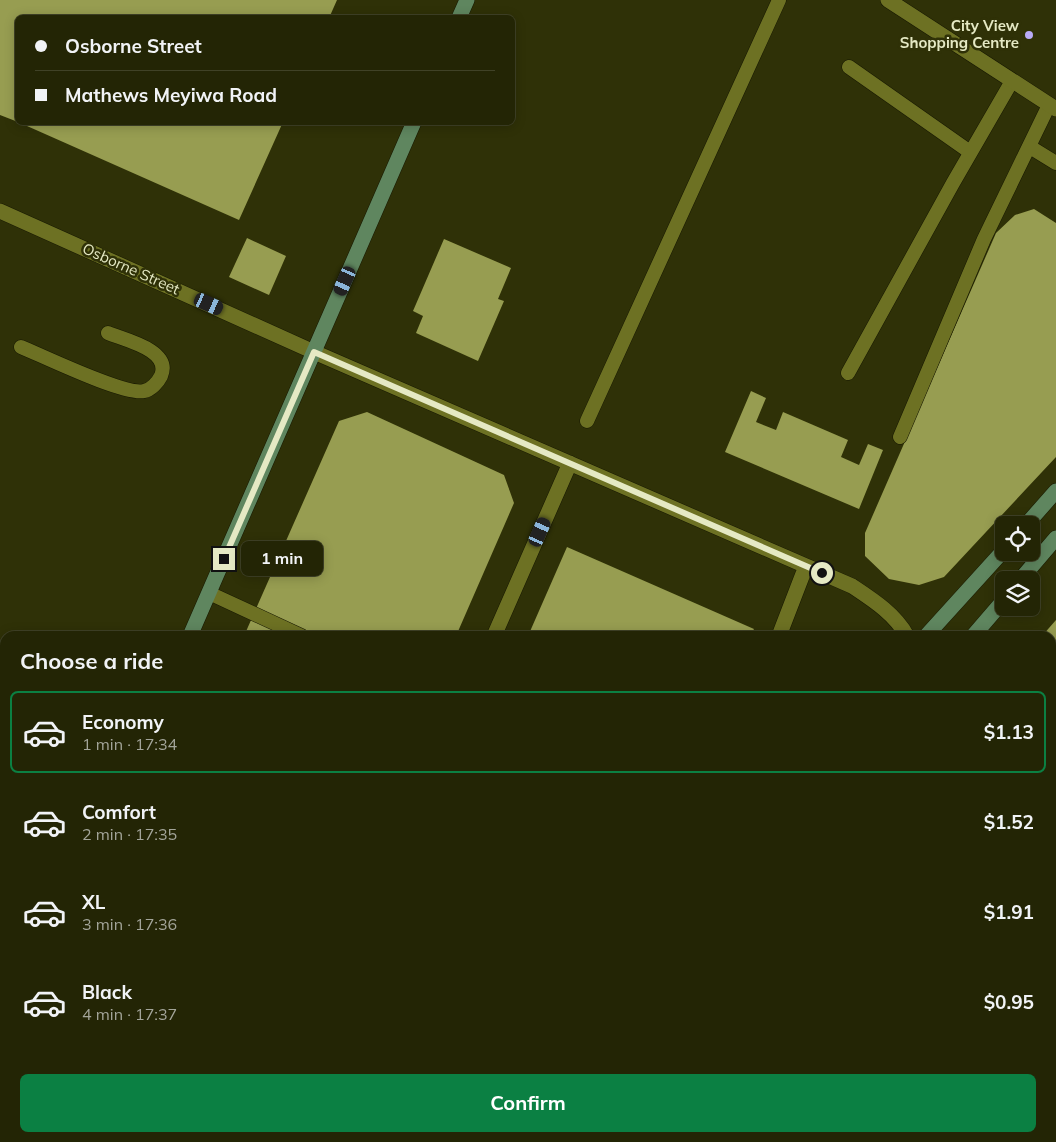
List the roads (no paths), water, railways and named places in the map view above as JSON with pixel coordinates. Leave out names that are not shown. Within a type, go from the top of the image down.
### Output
[{"type":"street","points":[[461,15],[467,0]]},
{"type":"street","points":[[888,0],[1053,107]]},
{"type":"street","points":[[192,631],[413,125]]},
{"type":"street","name":"Osborne Street","points":[[0,210],[314,352],[852,586],[875,601],[894,618],[903,631]]},
{"type":"street","points":[[496,631],[570,463]]},
{"type":"street","points":[[1034,516],[1056,491]]},
{"type":"street","points":[[1028,571],[1056,538]]},
{"type":"street","points":[[931,631],[995,560]]},
{"type":"street","points":[[781,631],[806,566]]},
{"type":"street","points":[[976,631],[995,610]]},
{"type":"lane","points":[[587,421],[779,0]]},
{"type":"lane","points":[[849,67],[970,152]]},
{"type":"lane","points":[[848,373],[1012,80]]},
{"type":"lane","points":[[900,437],[984,239],[1030,147],[1053,107]]},
{"type":"lane","points":[[1030,147],[1056,163]]},
{"type":"lane","points":[[21,346],[94,378],[127,389],[144,391],[155,385],[161,376],[163,368],[160,358],[151,350],[108,333]]},
{"type":"lane","points":[[209,593],[291,631]]},
{"type":"place","name":"City View Shopping Centre","points":[[1029,35]]}]
